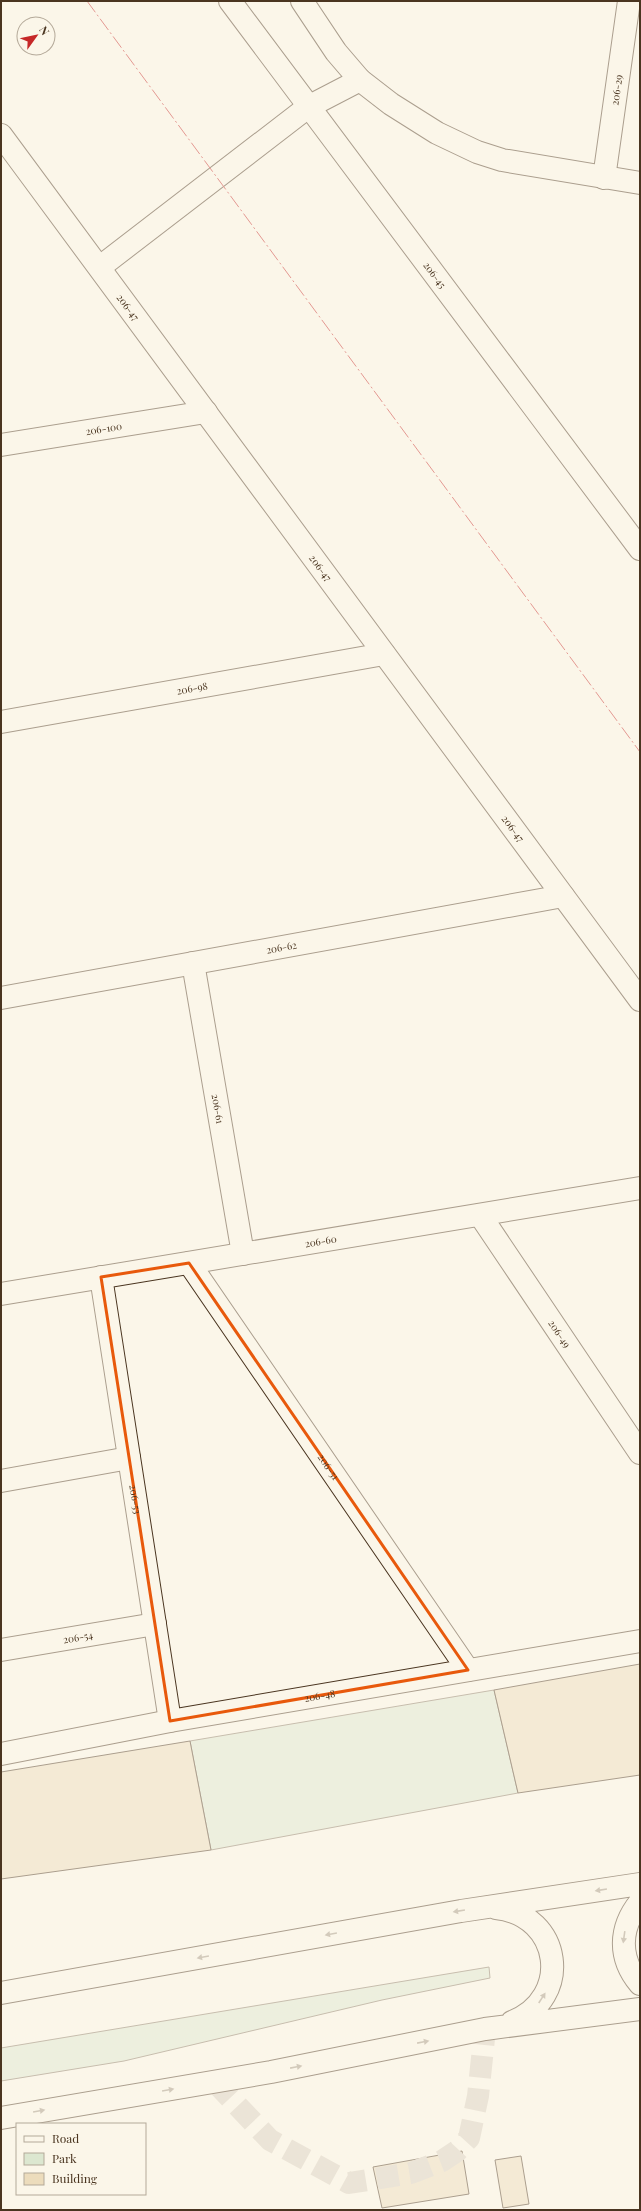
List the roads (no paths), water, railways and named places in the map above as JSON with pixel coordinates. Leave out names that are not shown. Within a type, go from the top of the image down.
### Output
[{"type":"main road","name":"206-45","points":[[230,1],[640,549]]},
{"type":"main road","points":[[302,1],[336,52],[360,80],[391,104],[430,129],[477,152],[502,160],[640,183]]},
{"type":"main road","name":"206-29","points":[[604,178],[629,1]]},
{"type":"main road","points":[[100,267],[308,107],[360,80]]},
{"type":"main road","name":"206-47","points":[[1,135],[640,1000]]},
{"type":"main road","name":"206-100","points":[[1,445],[206,412]]},
{"type":"main road","name":"206-98","points":[[1,722],[384,654]]},
{"type":"main road","name":"206-62","points":[[1,998],[563,896]]},
{"type":"main road","name":"206-61","points":[[193,963],[242,1254]]},
{"type":"main road","name":"206-60","points":[[1,1294],[640,1188]]},
{"type":"main road","name":"206-49","points":[[480,1215],[640,1453]]},
{"type":"main road","name":"206-51","points":[[189,1263],[468,1670]]},
{"type":"main road","name":"206-53","points":[[101,1277],[170,1721]]},
{"type":"main road","points":[[1,1482],[129,1458]]},
{"type":"main road","name":"206-54","points":[[1,1650],[155,1624]]},
{"type":"main road","name":"206-48","points":[[1,1754],[170,1721],[640,1641]]},
{"type":"main road","points":[[1,1993],[484,1908],[640,1884]]},
{"type":"main road","points":[[640,1902],[629,1916],[623,1943],[629,1969],[640,1984]]},
{"type":"main road","points":[[484,1908],[513,1911],[529,1919],[547,1940],[552,1967],[550,1984],[542,2001],[535,2008],[520,2018],[485,2029]]},
{"type":"main road","points":[[1,2118],[271,2072],[485,2029],[640,2009]]},
{"type":"tunnel","points":[[215,2082],[270,2140],[349,2183],[411,2173],[442,2161],[457,2151],[469,2138],[478,2096],[485,2029]]}]
